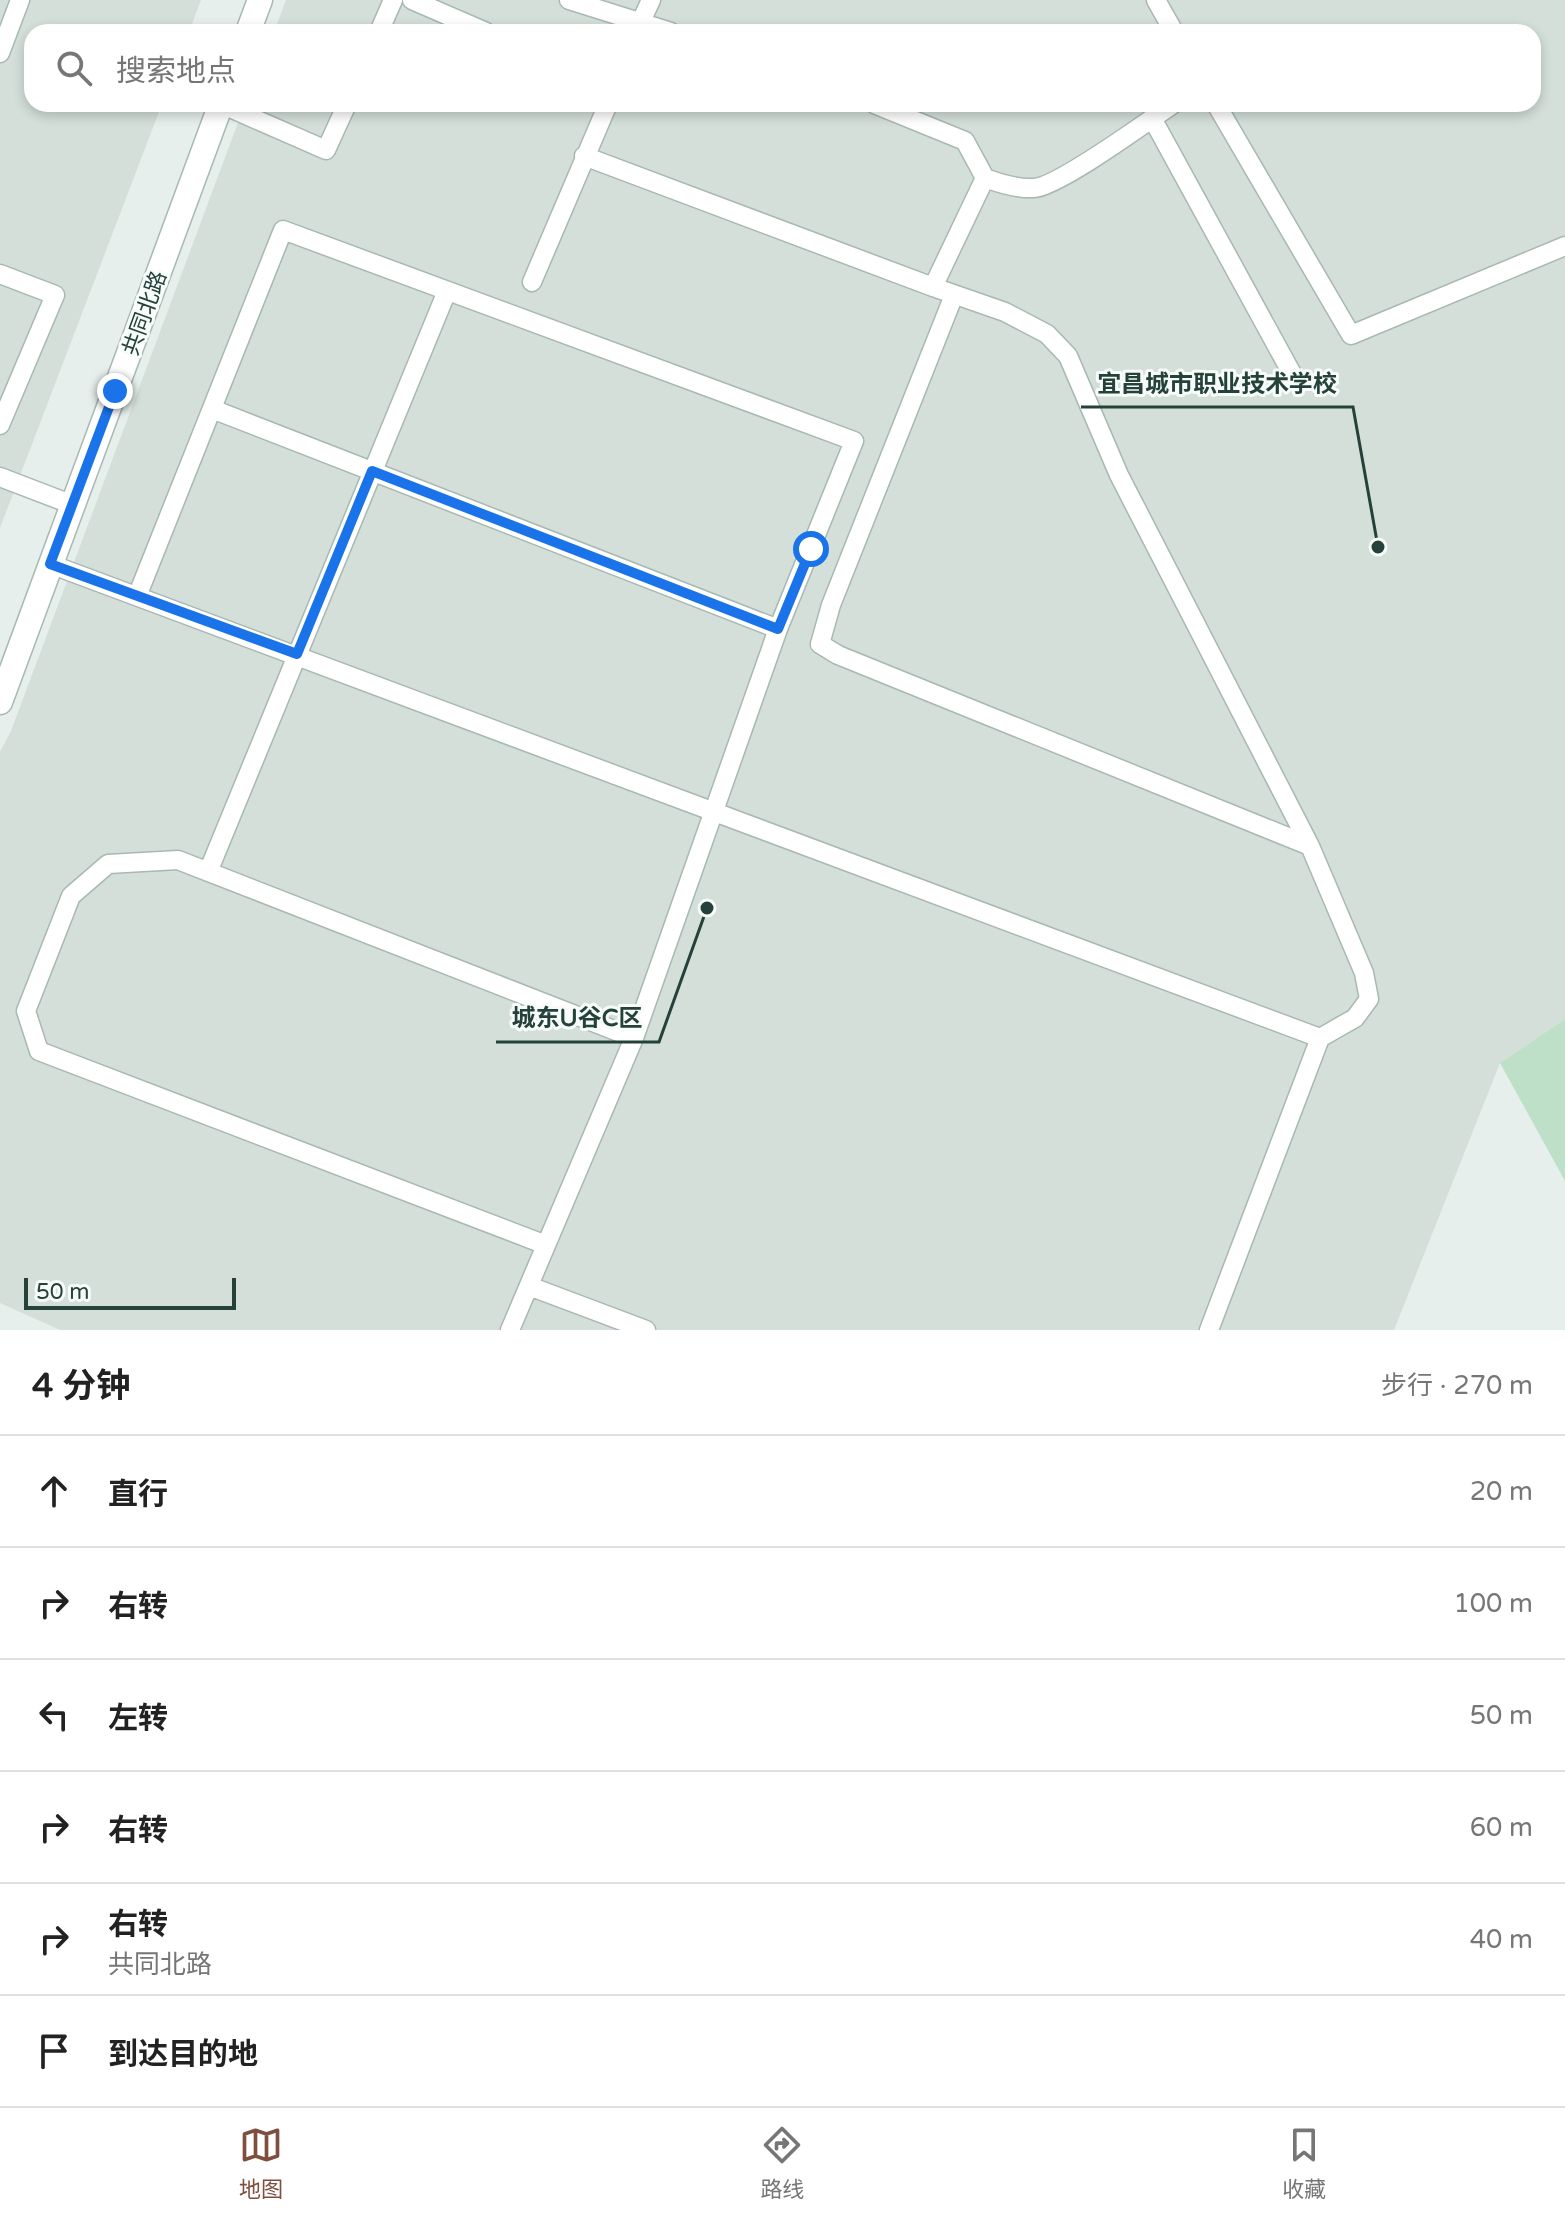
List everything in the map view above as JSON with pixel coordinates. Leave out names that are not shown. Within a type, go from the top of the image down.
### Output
[{"type":"street","points":[[251,24],[260,0]]},
{"type":"street","name":"共同北路","points":[[0,702],[218,112]]},
{"type":"lane","points":[[0,53],[20,0]]},
{"type":"lane","points":[[382,24],[393,0]]},
{"type":"lane","points":[[412,0],[468,24]]},
{"type":"lane","points":[[569,0],[631,24]]},
{"type":"lane","points":[[640,24],[651,0]]},
{"type":"lane","points":[[1156,0],[1170,24]]},
{"type":"lane","points":[[239,112],[326,150],[343,112]]},
{"type":"lane","points":[[532,282],[604,112]]},
{"type":"lane","points":[[894,112],[965,141],[985,178],[1008,186],[1037,188],[1101,153],[1161,112]]},
{"type":"lane","points":[[1221,112],[1351,335],[1565,246]]},
{"type":"lane","points":[[1152,118],[1296,381]]},
{"type":"lane","points":[[584,156],[1005,312],[1047,334],[1068,356],[1119,475],[1310,846],[1364,973],[1369,999],[1355,1018],[1320,1038],[1209,1330]]},
{"type":"lane","points":[[933,287],[985,178]]},
{"type":"lane","points":[[138,594],[283,230],[854,441],[778,629],[634,1038],[510,1330]]},
{"type":"lane","points":[[0,274],[55,295],[0,425]]},
{"type":"lane","points":[[208,872],[447,291]]},
{"type":"lane","points":[[954,295],[831,605],[820,644],[838,655],[1310,846]]},
{"type":"lane","points":[[212,409],[778,629]]},
{"type":"lane","points":[[0,477],[73,505]]},
{"type":"lane","points":[[50,564],[138,594],[1320,1038]]},
{"type":"lane","points":[[546,1245],[39,1051],[26,1011],[71,896],[108,864],[178,860],[634,1038]]},
{"type":"lane","points":[[529,1286],[646,1330]]},
{"type":"shaded area","points":[[0,0],[201,0],[192,24],[24,24],[24,112],[159,112],[0,528]]},
{"type":"shaded area","points":[[286,0],[1565,0],[1565,1019],[1500,1063],[1394,1330],[60,1330],[0,1303],[0,752],[11,731],[242,112],[1541,112],[1541,24],[277,24]]},
{"type":"green space","points":[[1565,1019],[1565,1181],[1500,1063]]},
{"type":"place","name":"宜昌城市职业技术学校","points":[[1378,547]]},
{"type":"place","name":"城东U谷C区","points":[[707,908]]},
{"type":"route","points":[[115,391],[50,564],[297,654],[372,471],[778,629],[811,549]]}]
